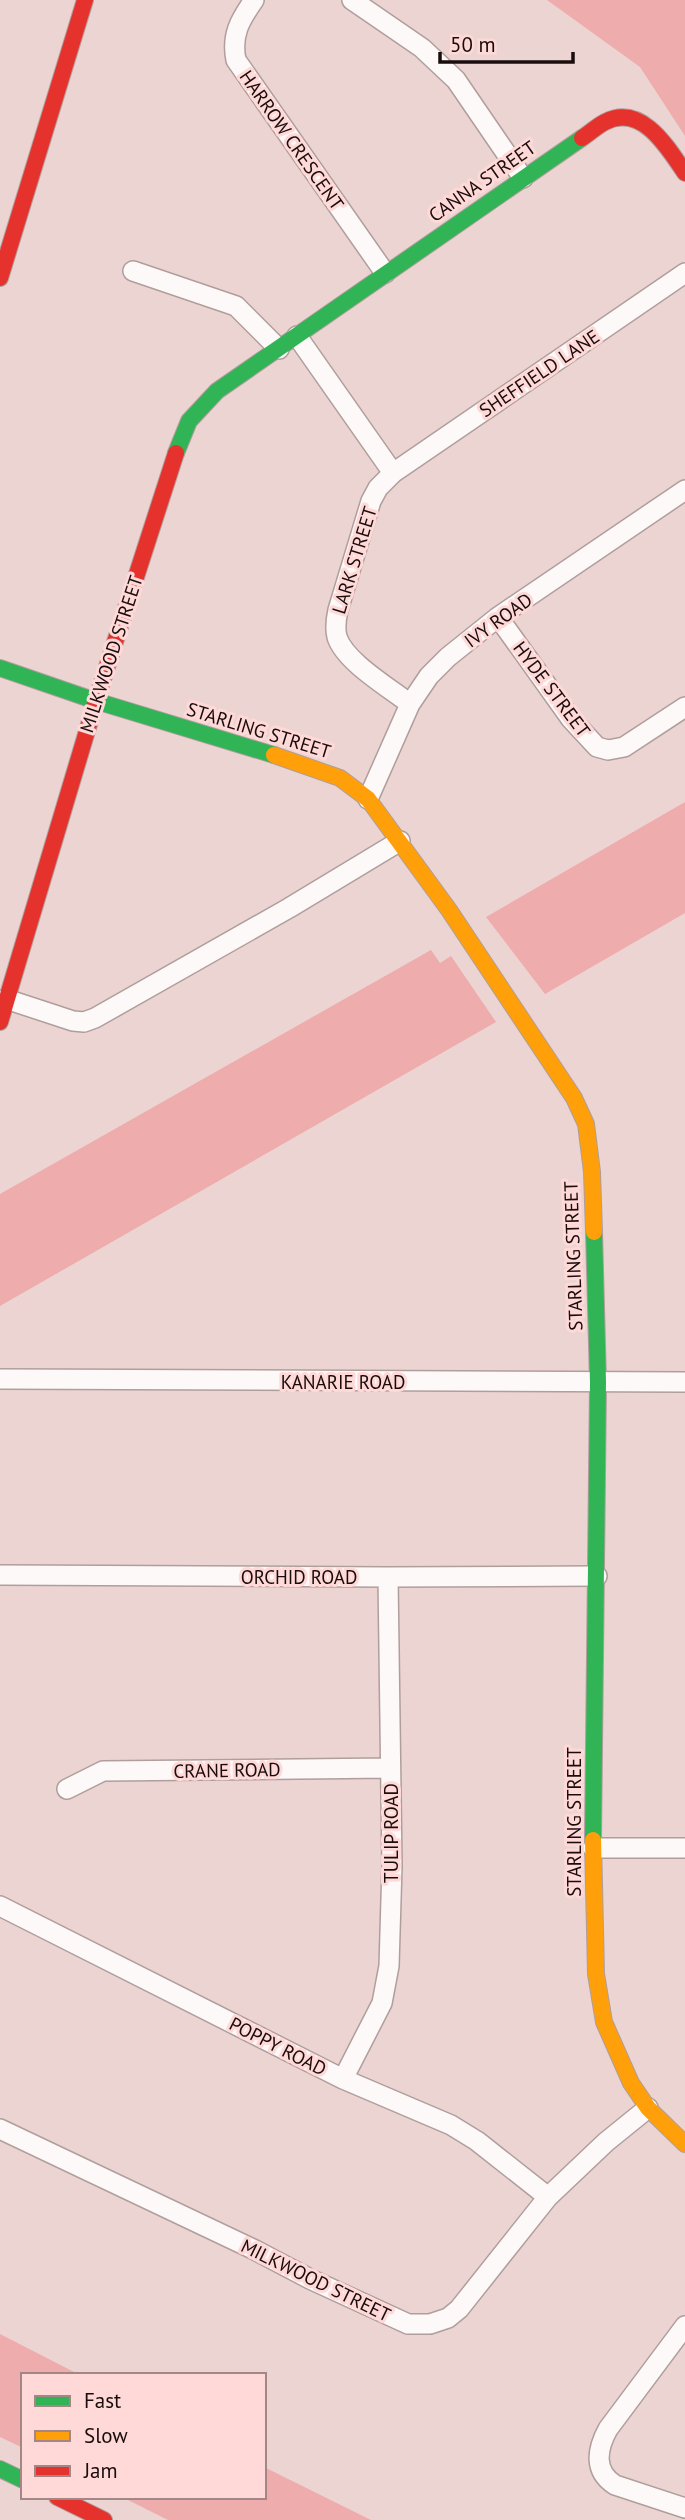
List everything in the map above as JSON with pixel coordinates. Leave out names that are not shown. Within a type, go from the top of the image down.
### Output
[{"type":"street","points":[[0,278],[85,0]]},
{"type":"street","name":"HARROW CRESCENT","points":[[254,0],[234,34],[236,60],[385,274]]},
{"type":"street","points":[[352,0],[422,48],[456,80],[523,178]]},
{"type":"street","name":"CANNA STREET","points":[[298,336],[605,122],[623,117],[640,121],[654,133],[685,173]]},
{"type":"street","points":[[133,271],[236,306],[279,349]]},
{"type":"street","name":"SHEFFIELD LANE","points":[[393,473],[685,273]]},
{"type":"street","points":[[298,336],[393,473]]},
{"type":"street","name":"MILKWOOD STREET","points":[[0,1022],[96,701],[182,433],[189,418],[200,405],[298,336]]},
{"type":"street","name":"LARK STREET","points":[[393,473],[378,488],[371,501],[336,623],[338,638],[344,650],[410,704]]},
{"type":"street","name":"IVY ROAD","points":[[368,799],[410,704],[429,677],[448,657],[498,617],[685,490]]},
{"type":"street","name":"HYDE STREET","points":[[498,617],[571,719],[597,747],[608,750],[624,747],[685,707]]},
{"type":"street","name":"STARLING STREET","points":[[0,668],[340,778],[368,799],[400,841],[575,1098],[586,1124],[592,1172],[598,1382],[593,1848],[596,1974],[604,2022],[621,2062],[648,2108],[685,2144]]},
{"type":"street","points":[[6,999],[73,1021],[85,1022],[96,1018],[400,841]]},
{"type":"street","name":"KANARIE ROAD","points":[[0,1379],[685,1382]]},
{"type":"street","name":"ORCHID ROAD","points":[[0,1575],[597,1576]]},
{"type":"street","name":"TULIP ROAD","points":[[344,2079],[382,2003],[389,1966],[392,1866],[388,1577]]},
{"type":"street","name":"CRANE ROAD","points":[[67,1789],[103,1771],[390,1768]]},
{"type":"street","points":[[593,1848],[685,1848]]},
{"type":"street","name":"POPPY ROAD","points":[[0,1906],[344,2079],[451,2125],[477,2141],[548,2197]]},
{"type":"street","name":"MILKWOOD STREET","points":[[0,2129],[408,2324],[430,2324],[448,2318],[460,2309],[548,2197],[606,2142],[648,2108]]},
{"type":"street","points":[[685,2326],[608,2429],[600,2443],[598,2462],[607,2480],[615,2485],[685,2508]]},
{"type":"street","points":[[0,2469],[21,2479]]},
{"type":"street","points":[[61,2499],[104,2520]]},
{"type":"shaded area","points":[[547,0],[685,0],[685,136],[640,67]]},
{"type":"shaded area","points":[[685,802],[685,913],[545,994],[486,917]]},
{"type":"shaded area","points":[[431,950],[440,963],[451,956],[496,1022],[0,1306],[0,1194]]},
{"type":"shaded area","points":[[0,2334],[76,2373],[21,2373],[21,2447],[0,2437]]},
{"type":"shaded area","points":[[266,2468],[371,2520],[168,2520],[126,2499],[266,2499]]},
{"type":"traffic: fast","points":[[176,453],[189,421],[217,391],[582,138]]},
{"type":"traffic: fast","points":[[0,668],[96,701],[274,755]]},
{"type":"traffic: fast","points":[[593,1840],[598,1382],[594,1232]]},
{"type":"traffic: fast","points":[[0,2469],[21,2479]]},
{"type":"traffic: slow","points":[[274,755],[340,778],[368,799],[449,910],[574,1098],[586,1124],[592,1172],[594,1232]]},
{"type":"traffic: slow","points":[[593,1840],[596,1974],[604,2022],[631,2083],[648,2108],[685,2144]]},
{"type":"traffic: jam","points":[[0,278],[85,0]]},
{"type":"traffic: jam","points":[[582,138],[605,122],[631,118],[642,123],[662,141],[685,173]]},
{"type":"traffic: jam","points":[[0,1022],[96,701],[176,453]]},
{"type":"traffic: jam","points":[[61,2499],[104,2520]]}]
